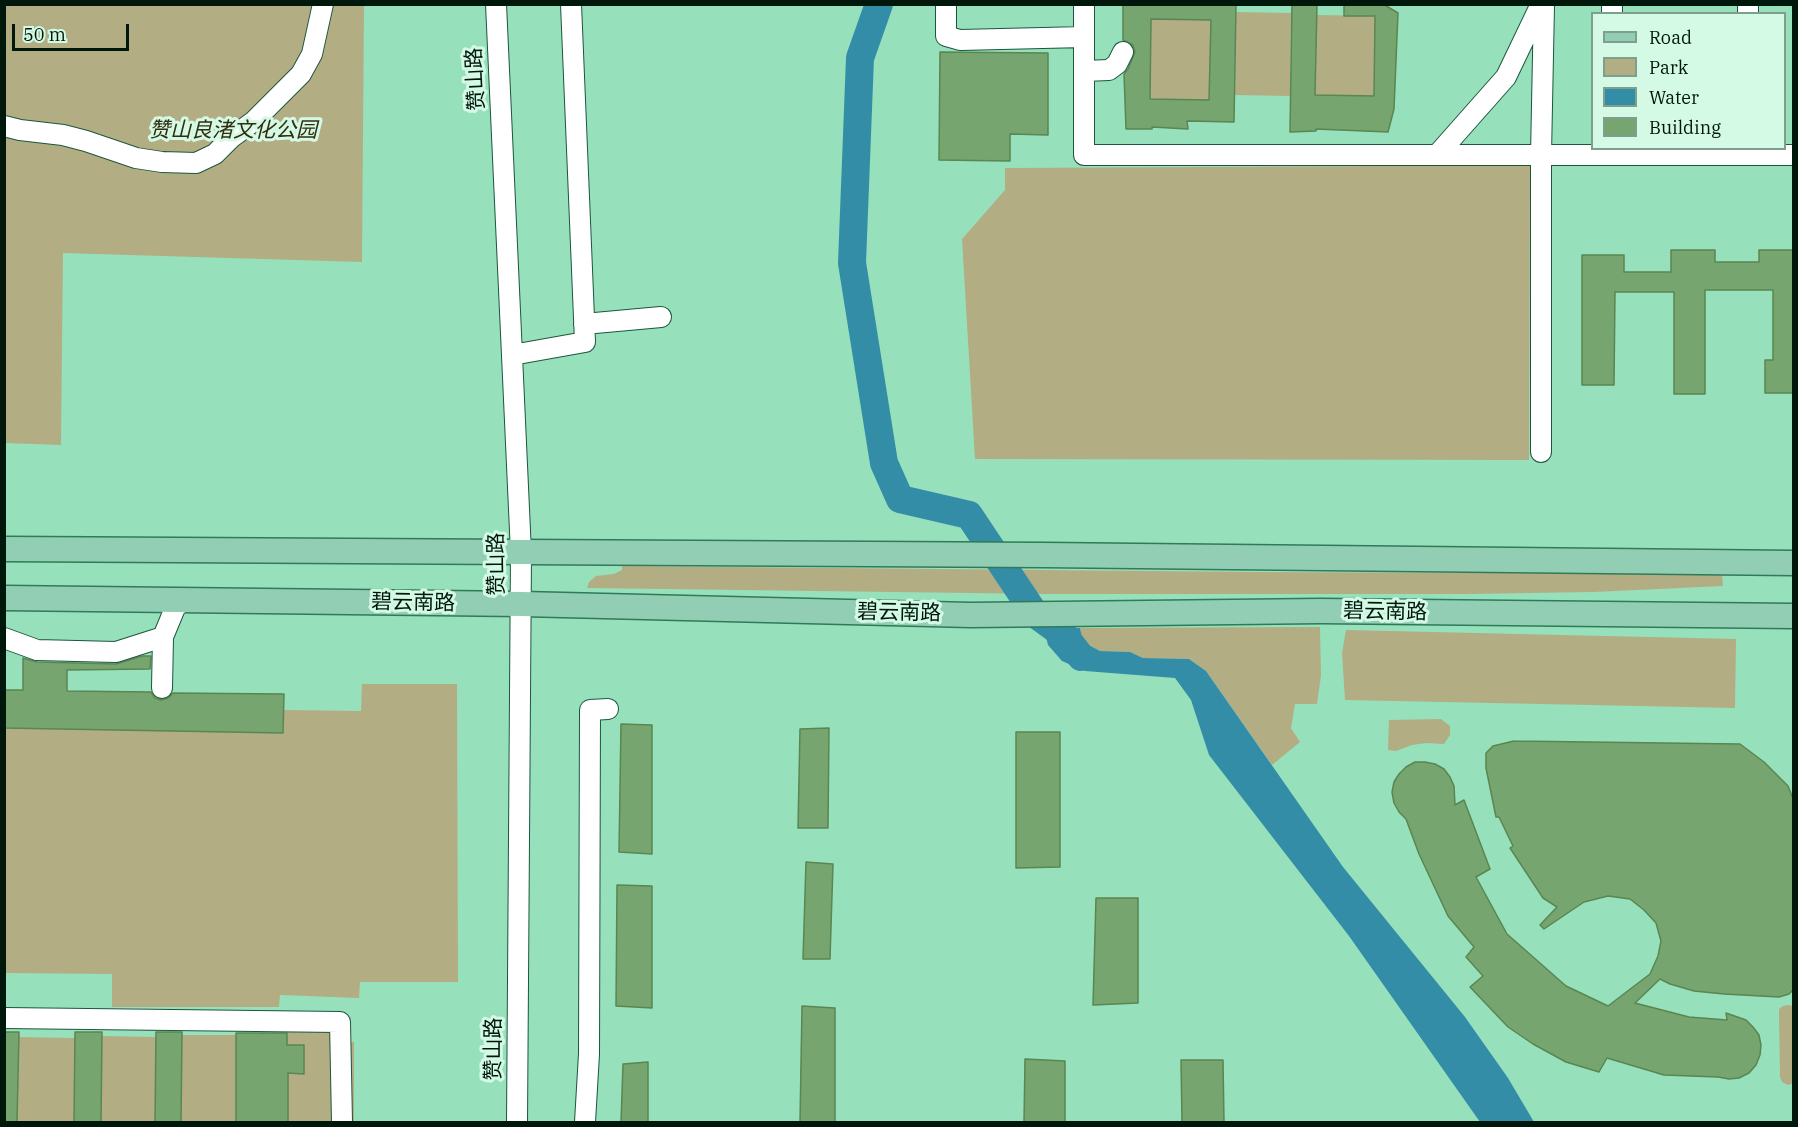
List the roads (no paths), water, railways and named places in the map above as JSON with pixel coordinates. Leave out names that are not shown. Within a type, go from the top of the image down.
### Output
[{"type":"main road","points":[[4,549],[1043,555],[1794,563]]},
{"type":"main road","name":"碧云南路","points":[[4,598],[522,604],[971,615],[1329,611],[1794,616]]},
{"type":"street","points":[[4,126],[63,135],[136,158],[162,162],[196,163],[215,154],[231,138],[254,121],[301,74],[312,54],[323,4]]},
{"type":"street","name":"赞山路","points":[[496,4],[522,553],[517,1122]]},
{"type":"street","points":[[512,355],[585,342],[571,4]]},
{"type":"street","points":[[946,4],[946,36],[960,40],[1084,37]]},
{"type":"street","points":[[1084,4],[1084,155],[1540,155],[1609,152],[1746,152],[1794,155]]},
{"type":"street","points":[[1437,155],[1506,77],[1542,4]]},
{"type":"street","points":[[1540,452],[1542,4]]},
{"type":"street","points":[[1084,70],[1109,70],[1117,64],[1124,52]]},
{"type":"street","points":[[584,324],[661,317]]},
{"type":"street","points":[[162,688],[163,637],[175,608],[182,601]]},
{"type":"street","points":[[4,638],[37,650],[116,652],[163,637]]},
{"type":"street","points":[[585,1122],[589,1054],[590,710],[608,709]]},
{"type":"street","points":[[4,1018],[340,1022],[342,1122]]},
{"type":"water","points":[[1080,628],[1083,642],[1100,651],[1130,652],[1143,658],[1189,659],[1206,671],[1343,867],[1465,1017],[1508,1078],[1534,1122],[1480,1122],[1349,936],[1209,755],[1191,700],[1175,678],[1085,671],[1062,661],[1048,645],[1044,629]]},
{"type":"waterway","points":[[879,4],[860,58],[852,263],[884,463],[900,499],[969,515],[1035,614],[1064,635],[1081,657]]},
{"type":"park label","name":"赞山良渚文化公园","points":[[233,131]]}]
